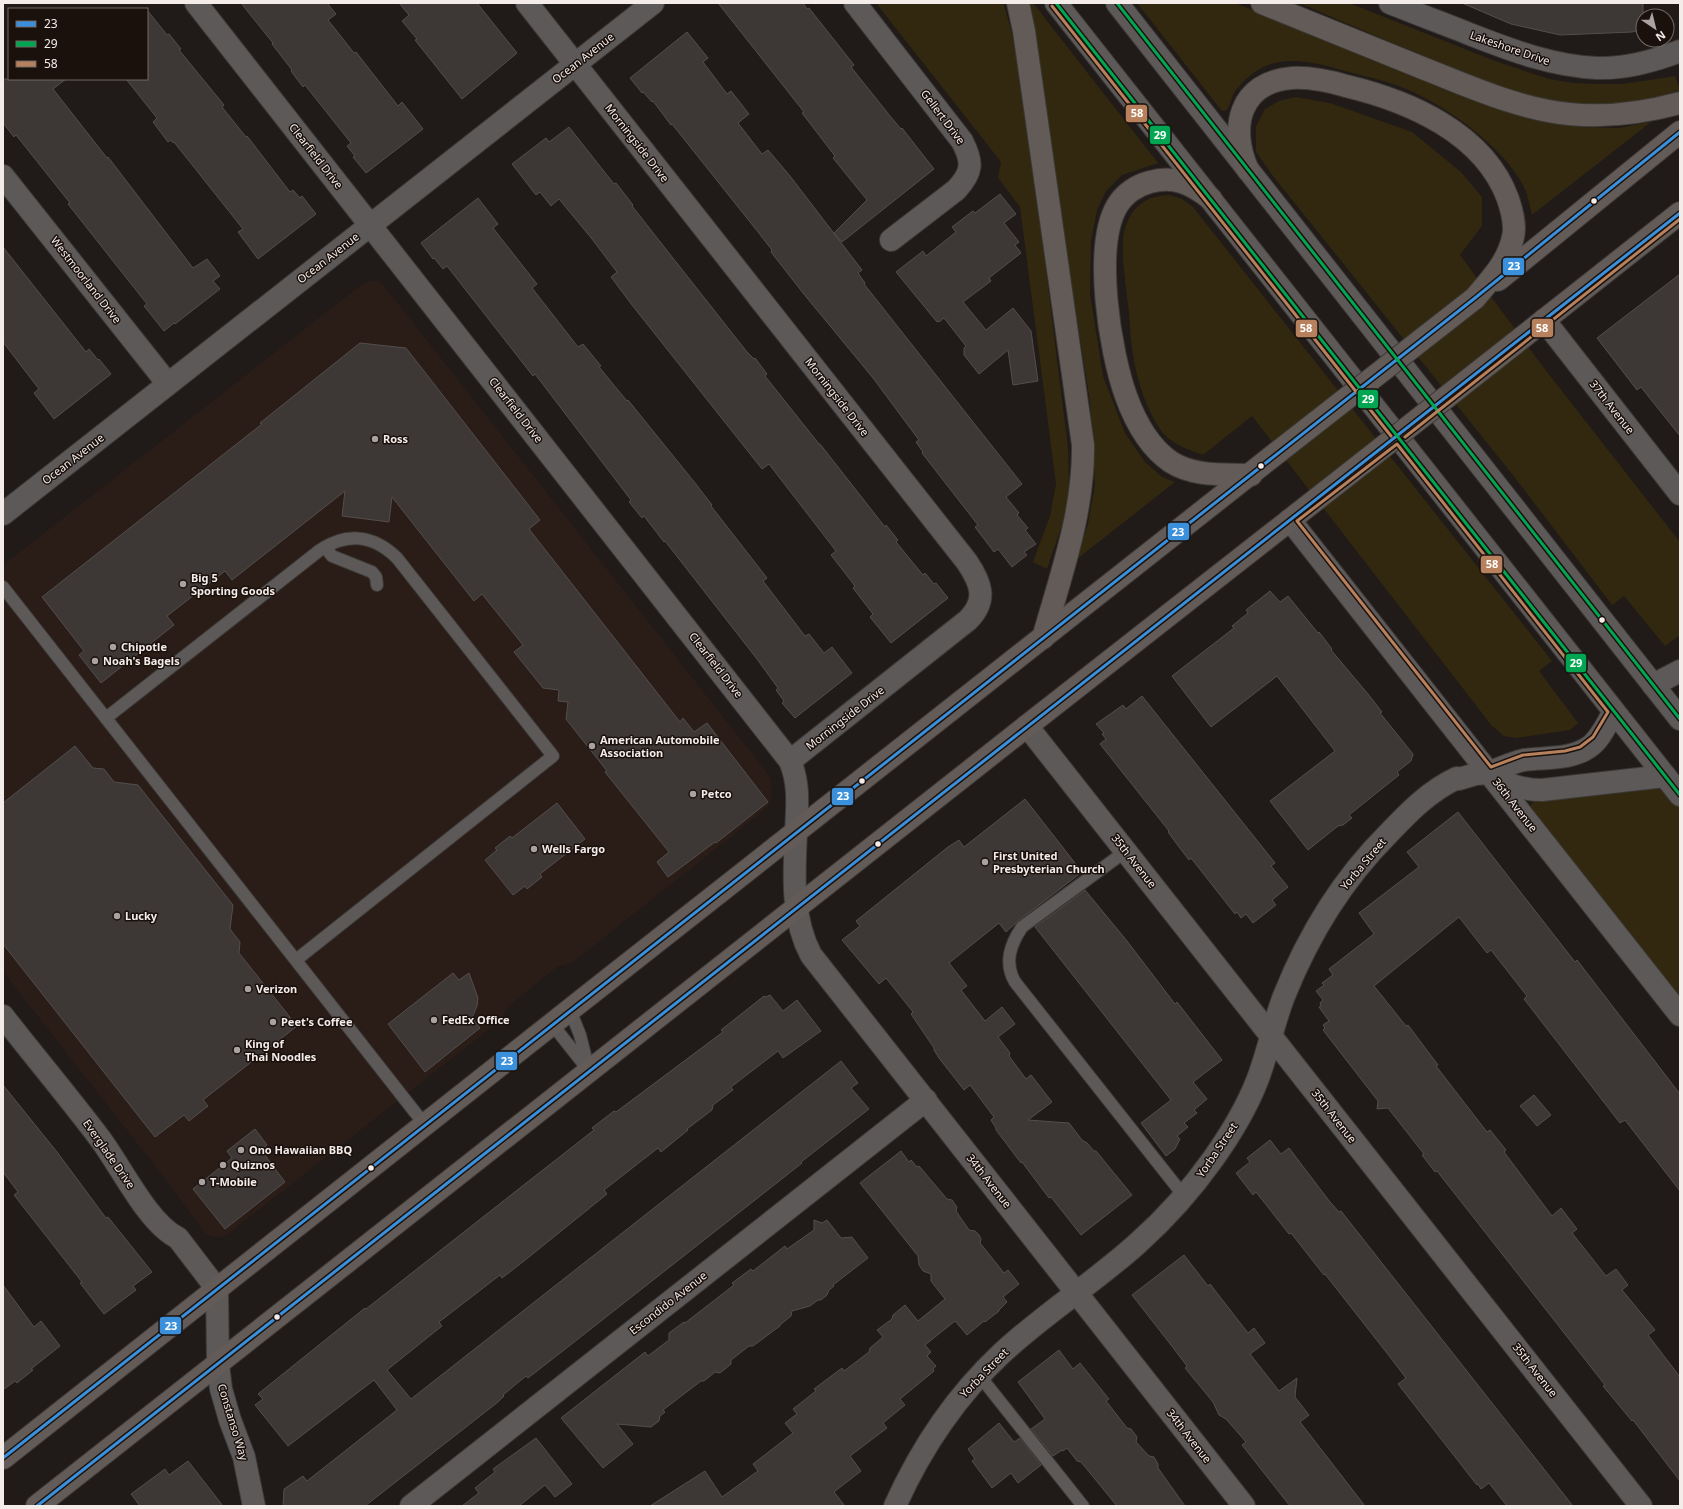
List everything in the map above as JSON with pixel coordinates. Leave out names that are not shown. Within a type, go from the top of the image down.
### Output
[{"type":"main road","points":[[1018,3],[1025,38],[1083,445],[1083,470],[1076,518],[1043,638]]},
{"type":"main road","points":[[1262,3],[1487,94],[1543,109],[1568,114],[1596,116],[1623,115],[1680,103]]},
{"type":"main road","points":[[1248,170],[1242,156],[1239,143],[1238,129],[1241,116],[1247,100],[1260,88],[1275,81],[1293,78],[1310,79],[1361,89],[1416,110],[1439,122],[1462,138],[1480,155],[1503,186],[1512,211],[1513,236],[1509,251],[1502,264],[1475,298]]},
{"type":"main road","points":[[6,1451],[217,1289],[1251,475],[1278,452],[1475,298],[1680,132]]},
{"type":"main road","points":[[1210,199],[1198,189],[1187,183],[1174,179],[1161,178],[1138,186],[1128,194],[1118,206],[1110,223],[1107,245],[1107,296],[1111,334],[1117,365],[1126,396],[1145,436],[1159,452],[1172,462],[1187,470],[1203,473],[1251,475]]},
{"type":"main road","points":[[37,1506],[1680,213]]},
{"type":"street","name":"Clearfield Drive","points":[[196,3],[790,761],[797,784],[798,799],[796,832]]},
{"type":"street","name":"Morningside Drive","points":[[527,3],[967,562],[979,582],[980,604],[975,613],[968,620],[790,761]]},
{"type":"street","name":"Ocean Avenue","points":[[3,514],[653,3]]},
{"type":"street","name":"Gellert Drive","points":[[855,3],[962,141],[970,161],[970,170],[964,182],[956,190],[891,240]]},
{"type":"street","points":[[1056,3],[1680,795]]},
{"type":"street","points":[[1117,3],[1680,719]]},
{"type":"street","name":"Lakeshore Drive","points":[[1390,3],[1503,48],[1551,63],[1599,68],[1621,67],[1661,58],[1680,51]]},
{"type":"street","name":"Westmoorland Drive","points":[[3,176],[168,384]]},
{"type":"street","name":"37th Avenue","points":[[1544,320],[1680,494]]},
{"type":"street","name":"36th Avenue","points":[[1290,520],[1680,1015]]},
{"type":"street","points":[[1653,685],[1680,671]]},
{"type":"street","name":"Yorba Street","points":[[895,1506],[920,1456],[937,1428],[979,1375],[1003,1352],[1137,1245],[1184,1196],[1214,1158],[1240,1116],[1257,1080],[1288,987],[1318,926],[1334,899],[1375,847],[1412,810],[1437,789],[1456,778],[1489,773],[1522,761],[1570,755],[1581,752],[1590,747],[1597,739],[1614,712]]},
{"type":"street","name":"35th Avenue","points":[[1027,726],[1641,1506]]},
{"type":"street","points":[[1489,773],[1502,782],[1528,790],[1542,790],[1665,776]]},
{"type":"street","name":"34th Avenue","points":[[796,832],[794,878],[796,908],[802,935],[816,962],[1244,1506]]},
{"type":"street","name":"Everglade Drive","points":[[3,1016],[99,1137],[155,1219],[170,1233],[178,1238],[217,1289]]},
{"type":"street","name":"Escondido Avenue","points":[[411,1506],[926,1100]]},
{"type":"street","name":"Constanso Way","points":[[217,1289],[218,1364],[221,1389],[230,1420],[244,1456],[254,1506]]},
{"type":"lane","points":[[106,718],[325,547],[339,540],[356,538],[373,542],[390,551],[407,570],[553,756],[296,960]]},
{"type":"lane","points":[[325,547],[332,556],[372,572],[376,577],[377,584]]},
{"type":"lane","points":[[3,587],[425,1125]]},
{"type":"lane","points":[[1126,851],[1022,927],[1014,938],[1008,962],[1010,973],[1015,982],[1184,1196]]},
{"type":"lane","points":[[570,1010],[580,1035],[589,1071]]},
{"type":"lane","points":[[552,1024],[589,1071]]},
{"type":"lane","points":[[979,1375],[1083,1506]]},
{"type":"shaded area","points":[[876,3],[1003,3],[1013,38],[1019,74],[1045,259],[1068,447],[1069,492],[1062,525],[1047,569],[1033,562],[1050,516],[1056,484],[1020,207],[998,178],[1001,162]]},
{"type":"shaded area","points":[[1028,3],[1033,3],[1158,163],[1122,175],[1106,191],[1097,210],[1091,242],[1090,294],[1103,376],[1125,433],[1145,462],[1162,477],[1175,482],[1077,559],[1088,524],[1095,485],[1090,402]]},
{"type":"shaded area","points":[[1137,3],[1235,3],[1521,115],[1583,127],[1619,128],[1651,122],[1532,215],[1525,189],[1516,173],[1488,142],[1453,115],[1418,94],[1401,87],[1324,65],[1302,61],[1281,62],[1270,64],[1249,76],[1234,93],[1227,110],[1222,111]]},
{"type":"shaded area","points":[[1299,3],[1349,3],[1495,61],[1549,79],[1573,83],[1623,84],[1675,76],[1680,90],[1660,97],[1617,105],[1585,105],[1550,102],[1503,90]]},
{"type":"shaded area","points":[[1295,97],[1330,103],[1412,132],[1461,172],[1482,197],[1482,226],[1460,255],[1547,372],[1680,542],[1680,635],[1665,646],[1624,596],[1612,605],[1516,479],[1273,176],[1256,152],[1256,126],[1265,109],[1279,101]]},
{"type":"shaded area","points":[[1170,195],[1182,199],[1193,207],[1552,661],[1539,671],[1578,723],[1570,730],[1516,738],[1504,736],[1492,726],[1252,416],[1203,455],[1178,445],[1162,432],[1146,403],[1140,386],[1133,355],[1124,270],[1123,236],[1128,220],[1136,208],[1154,197]]},
{"type":"shaded area","points":[[370,281],[379,281],[386,288],[769,775],[771,782],[771,800],[767,808],[572,963],[557,967],[508,1007],[503,1017],[496,1024],[228,1234],[222,1237],[215,1237],[209,1236],[203,1231],[169,1184],[3,972],[3,565],[362,284]]},
{"type":"shaded area","points":[[1665,776],[1680,795],[1680,1016],[1522,814],[1535,801],[1563,788]]},
{"type":"building","points":[[241,3],[327,3],[336,14],[328,20],[354,53],[356,52],[398,106],[402,102],[423,129],[366,173],[353,157],[355,156],[347,146],[351,143],[305,85],[303,87],[272,44],[273,43]]},
{"type":"building","points":[[399,3],[477,3],[517,53],[462,99],[415,40],[417,39],[402,21],[409,15]]},
{"type":"building","points":[[718,3],[803,3],[807,9],[809,8],[854,65],[851,67],[934,169],[842,242],[834,233],[867,200],[833,158],[835,156],[802,113],[804,112]]},
{"type":"building","points":[[1462,3],[1643,3],[1643,8],[1635,8],[1635,31],[1632,32],[1560,35],[1511,24]]},
{"type":"building","points":[[148,11],[167,35],[169,34],[181,49],[179,50],[224,105],[222,107],[246,137],[247,136],[290,192],[293,190],[300,198],[302,196],[316,214],[258,259],[238,232],[243,229],[174,142],[173,143],[171,140],[168,142],[153,122],[157,118],[127,80],[148,80]]},
{"type":"building","points":[[687,32],[708,58],[703,62],[727,94],[731,91],[749,114],[738,123],[762,154],[768,150],[790,176],[862,270],[858,273],[865,283],[864,284],[1022,484],[1006,497],[1019,513],[1017,515],[1028,528],[1025,530],[1036,544],[1024,552],[1027,555],[1012,567],[998,549],[994,552],[975,527],[978,525],[922,453],[923,452],[916,442],[919,440],[873,378],[803,293],[771,252],[772,250],[672,124],[671,125],[653,101],[652,102],[643,92],[642,93],[630,78]]},
{"type":"building","points":[[3,79],[65,80],[53,89],[107,158],[108,157],[193,268],[207,259],[220,276],[213,281],[220,289],[164,331],[144,306],[147,304],[68,204],[70,203],[16,135],[14,137],[3,123]]},
{"type":"building","points":[[569,127],[614,184],[616,183],[633,205],[632,206],[747,352],[754,359],[755,358],[767,374],[765,376],[885,527],[886,525],[898,540],[896,542],[923,575],[925,573],[934,584],[936,583],[948,598],[891,643],[870,617],[873,614],[853,588],[855,586],[831,555],[836,551],[769,464],[762,469],[632,305],[611,277],[617,272],[592,239],[559,199],[551,206],[540,192],[536,195],[512,164],[546,138],[549,142]]},
{"type":"building","points":[[1000,194],[1016,214],[1004,223],[1019,242],[1015,245],[1021,253],[989,278],[991,281],[963,302],[986,330],[1013,308],[1031,331],[1038,381],[1013,385],[1008,350],[979,374],[964,355],[964,348],[966,346],[944,318],[937,322],[896,272],[923,251],[926,256],[956,232],[952,227],[973,211],[975,213]]},
{"type":"building","points":[[478,198],[498,224],[493,228],[537,284],[532,288],[578,347],[583,344],[601,366],[599,367],[627,401],[628,400],[695,483],[767,578],[763,581],[805,636],[809,634],[824,653],[832,647],[852,673],[795,718],[782,703],[784,701],[776,690],[778,688],[757,659],[665,541],[664,542],[644,516],[642,518],[629,502],[631,500],[535,374],[533,376],[447,266],[443,269],[421,243]]},
{"type":"building","points":[[3,247],[86,352],[89,349],[111,374],[54,419],[34,393],[39,389],[3,342]]},
{"type":"building","points":[[1680,274],[1680,436],[1641,387],[1637,390],[1597,338]]},
{"type":"building","points":[[360,343],[406,348],[540,520],[529,529],[680,722],[683,718],[694,732],[707,723],[768,802],[716,843],[715,842],[668,877],[657,862],[669,852],[605,772],[607,771],[566,719],[568,702],[558,701],[559,690],[543,688],[514,652],[523,645],[482,594],[474,601],[392,497],[389,522],[342,516],[345,491],[232,580],[225,571],[167,616],[174,625],[101,683],[79,655],[84,651],[42,597],[262,424],[260,423]]},
{"type":"building","points":[[1270,591],[1280,602],[1288,596],[1318,633],[1319,632],[1332,649],[1331,650],[1368,694],[1382,712],[1380,713],[1413,754],[1411,761],[1397,772],[1399,775],[1349,815],[1352,818],[1343,825],[1338,826],[1308,850],[1270,801],[1335,751],[1277,676],[1211,727],[1172,676],[1234,628],[1232,626],[1248,613],[1246,610]]},
{"type":"building","points":[[1142,696],[1275,863],[1271,866],[1288,887],[1272,900],[1276,905],[1253,923],[1246,914],[1241,918],[1237,912],[1235,914],[1191,858],[1189,860],[1168,832],[1169,831],[1100,744],[1106,739],[1102,734],[1104,733],[1096,724],[1123,705],[1126,709]]},
{"type":"building","name":"Lucky","points":[[75,746],[93,768],[104,769],[114,782],[138,785],[233,905],[230,929],[240,942],[239,953],[297,1026],[203,1100],[208,1106],[189,1121],[184,1115],[155,1137],[3,944],[3,803]]},
{"type":"building","points":[[1025,799],[1082,872],[1006,932],[999,923],[949,963],[967,986],[961,990],[985,1021],[1002,1007],[1015,1024],[998,1037],[1010,1053],[1009,1056],[1026,1079],[1031,1075],[1052,1102],[1028,1120],[1069,1123],[1082,1140],[1094,1151],[1096,1151],[1132,1195],[1081,1235],[1051,1197],[1049,1198],[996,1130],[991,1120],[994,1117],[970,1085],[964,1090],[939,1058],[911,1014],[913,1012],[886,978],[879,984],[842,940],[860,926],[856,921],[948,847],[959,840],[964,847]]},
{"type":"building","name":"Wells Fargo","points":[[557,803],[585,839],[540,874],[542,877],[527,889],[525,886],[513,895],[485,860],[497,850],[495,848],[510,836],[512,838]]},
{"type":"building","points":[[1458,812],[1575,962],[1577,960],[1680,1094],[1680,1191],[1625,1120],[1620,1123],[1524,999],[1527,996],[1491,950],[1487,953],[1459,917],[1374,986],[1406,1026],[1408,1025],[1438,1065],[1436,1066],[1487,1132],[1490,1130],[1506,1150],[1504,1152],[1552,1216],[1561,1208],[1577,1229],[1572,1233],[1606,1276],[1616,1269],[1628,1285],[1622,1290],[1655,1330],[1648,1335],[1680,1377],[1680,1481],[1633,1420],[1632,1421],[1603,1386],[1605,1385],[1437,1171],[1435,1172],[1422,1155],[1424,1154],[1388,1108],[1377,1109],[1378,1101],[1323,1030],[1325,1028],[1323,1025],[1329,1021],[1319,1007],[1321,1006],[1320,1003],[1323,1000],[1316,991],[1324,985],[1322,983],[1333,975],[1329,969],[1374,934],[1359,913],[1419,867],[1407,852]]},
{"type":"building","points":[[1085,890],[1127,941],[1175,1004],[1177,1002],[1222,1060],[1193,1082],[1207,1099],[1194,1110],[1197,1113],[1184,1123],[1188,1127],[1177,1136],[1180,1139],[1175,1149],[1166,1156],[1141,1123],[1171,1100],[1035,927]]},
{"type":"building","name":"FedEx Office","points":[[453,973],[459,980],[469,973],[478,998],[477,1006],[472,1018],[480,1028],[425,1072],[388,1024]]},
{"type":"building","points":[[770,995],[783,1011],[797,1000],[821,1031],[783,1058],[778,1051],[731,1087],[733,1090],[713,1105],[712,1110],[687,1129],[688,1130],[661,1152],[658,1148],[604,1190],[607,1194],[524,1261],[502,1278],[500,1275],[439,1322],[442,1326],[387,1370],[411,1399],[841,1061],[858,1083],[851,1088],[869,1109],[564,1350],[528,1378],[526,1376],[503,1395],[504,1396],[498,1402],[365,1506],[283,1506],[284,1489],[303,1476],[307,1481],[397,1410],[374,1380],[288,1446],[255,1405],[263,1399],[258,1394],[365,1308],[366,1309],[594,1130],[592,1128],[614,1111],[616,1112],[723,1032],[721,1030],[764,996],[766,997]]},
{"type":"building","points":[[3,1085],[57,1152],[106,1218],[108,1217],[152,1272],[133,1286],[136,1290],[104,1314],[80,1283],[82,1282],[14,1195],[18,1192],[3,1172]]},
{"type":"building","points":[[1534,1095],[1551,1115],[1537,1126],[1520,1106]]},
{"type":"building","points":[[255,1129],[267,1145],[261,1150],[285,1182],[225,1229],[193,1189],[232,1158],[227,1151]]},
{"type":"building","points":[[1270,1140],[1281,1154],[1289,1148],[1330,1202],[1339,1212],[1341,1211],[1573,1506],[1507,1506],[1489,1483],[1481,1489],[1478,1484],[1477,1485],[1398,1384],[1406,1378],[1390,1357],[1291,1233],[1289,1234],[1256,1192],[1253,1195],[1236,1173],[1250,1162],[1247,1158]]},
{"type":"building","points":[[901,1151],[909,1162],[911,1160],[917,1167],[919,1166],[947,1199],[952,1200],[957,1207],[956,1211],[969,1230],[975,1231],[979,1235],[981,1239],[980,1243],[1004,1273],[1008,1270],[1019,1284],[1003,1297],[1007,1302],[999,1311],[967,1335],[955,1321],[925,1345],[931,1352],[927,1356],[936,1366],[933,1369],[934,1371],[900,1399],[905,1405],[883,1423],[887,1428],[850,1456],[861,1471],[834,1492],[845,1506],[650,1506],[705,1471],[722,1497],[758,1471],[753,1464],[793,1433],[785,1423],[797,1414],[793,1409],[816,1391],[814,1389],[842,1368],[844,1371],[869,1352],[870,1348],[883,1337],[877,1330],[892,1319],[893,1315],[905,1305],[918,1321],[945,1299],[931,1281],[931,1274],[923,1271],[919,1265],[918,1256],[860,1183]]},
{"type":"building","points":[[814,1220],[822,1223],[827,1220],[841,1238],[852,1237],[868,1258],[833,1285],[834,1286],[829,1290],[827,1295],[821,1300],[818,1300],[810,1306],[792,1311],[791,1316],[780,1326],[753,1346],[749,1346],[731,1360],[731,1364],[720,1373],[715,1372],[704,1381],[701,1381],[663,1410],[665,1412],[660,1416],[659,1421],[651,1427],[617,1424],[633,1444],[603,1468],[561,1418],[645,1352],[648,1356],[669,1340],[669,1333],[684,1322],[685,1323],[734,1285],[732,1283],[751,1269],[753,1271],[785,1246],[787,1249],[814,1230]]},
{"type":"building","points":[[1184,1255],[1208,1286],[1210,1284],[1248,1333],[1254,1328],[1265,1343],[1250,1354],[1279,1391],[1297,1378],[1295,1397],[1309,1415],[1300,1422],[1365,1506],[1290,1506],[1242,1445],[1246,1442],[1226,1419],[1219,1415],[1213,1402],[1185,1368],[1187,1366],[1132,1295]]},
{"type":"building","points":[[3,1285],[34,1327],[41,1321],[60,1346],[31,1369],[33,1370],[17,1383],[15,1381],[3,1390]]},
{"type":"building","points":[[1059,1350],[1073,1369],[1080,1363],[1109,1399],[1106,1401],[1127,1428],[1131,1429],[1137,1437],[1136,1442],[1149,1456],[1154,1457],[1158,1464],[1158,1468],[1185,1506],[1117,1506],[1081,1462],[1077,1461],[1067,1448],[1053,1456],[1031,1429],[1045,1419],[1018,1382]]},
{"type":"building","points":[[999,1423],[1014,1442],[1020,1438],[1041,1465],[1018,1483],[1011,1473],[992,1488],[972,1461],[975,1459],[968,1449]]},
{"type":"building","points":[[536,1438],[572,1484],[555,1497],[545,1485],[519,1506],[462,1506],[479,1493],[475,1488],[495,1472],[493,1469]]},
{"type":"building","points":[[188,1461],[223,1506],[140,1506],[131,1494],[165,1469],[169,1475]]},
{"type":"transit line","name":"29","points":[[1056,3],[1680,795]]},
{"type":"transit line","name":"29","points":[[1117,3],[1680,719]]},
{"type":"transit line","name":"58","points":[[1052,6],[1391,436]]},
{"type":"transit line","name":"23","points":[[3,1458],[1475,298],[1680,132]]},
{"type":"transit line","name":"23","points":[[37,1506],[1680,213]]},
{"type":"transit line","name":"58","points":[[1405,437],[1680,219]]},
{"type":"transit line","name":"58","points":[[1397,444],[1608,712],[1593,737],[1580,747],[1565,751],[1523,755],[1491,767],[1297,521],[1397,444]]},
{"type":"place","name":"Ross","points":[[375,439]]},
{"type":"place","name":"Big 5 Sporting Goods","points":[[183,584]]},
{"type":"place","name":"Chipotle","points":[[113,647]]},
{"type":"place","name":"Noah's Bagels","points":[[95,661]]},
{"type":"place","name":"American Automobile Association","points":[[592,746]]},
{"type":"place","name":"Petco","points":[[693,794]]},
{"type":"place","name":"Wells Fargo","points":[[534,849]]},
{"type":"place","name":"First United Presbyterian Church","points":[[985,862]]},
{"type":"place","name":"Lucky","points":[[117,916]]},
{"type":"place","name":"Verizon","points":[[248,989]]},
{"type":"place","name":"FedEx Office","points":[[434,1020]]},
{"type":"place","name":"Peet's Coffee","points":[[273,1022]]},
{"type":"place","name":"King of Thai Noodles","points":[[237,1050]]},
{"type":"place","name":"Ono Hawaiian BBQ","points":[[241,1150]]},
{"type":"place","name":"Quiznos","points":[[223,1165]]},
{"type":"place","name":"T-Mobile","points":[[202,1182]]}]
